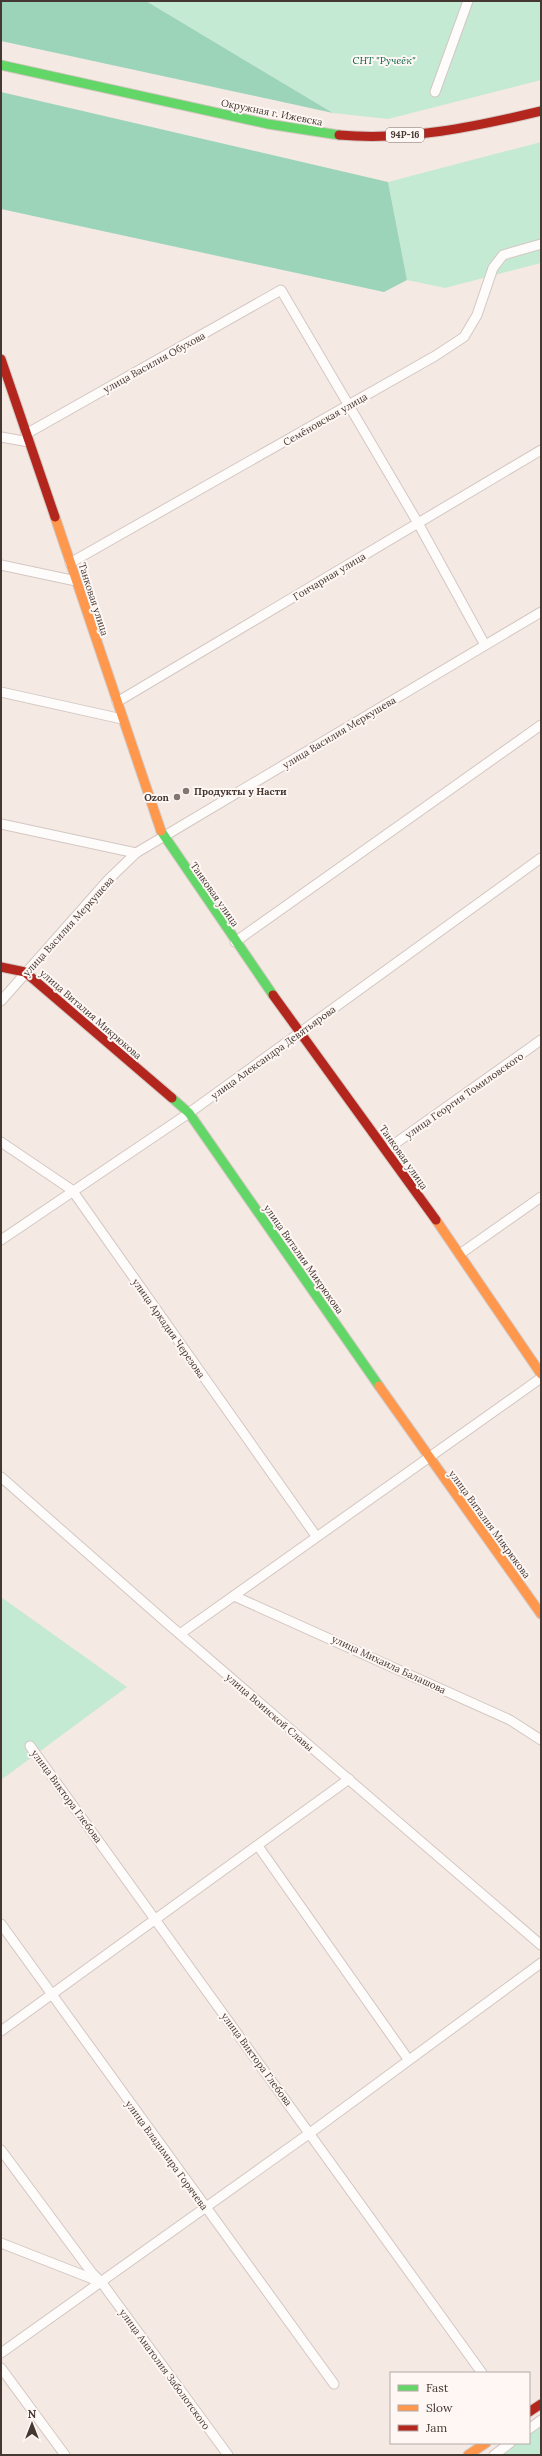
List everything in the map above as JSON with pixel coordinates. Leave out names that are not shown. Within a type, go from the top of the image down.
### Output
[{"type":"street","points":[[435,92],[468,1]]},
{"type":"street","name":"Окружная г. Ижевска","points":[[1,65],[269,124],[336,135],[381,137],[426,134],[541,111]]},
{"type":"street","name":"Семёновская улица","points":[[70,563],[435,356],[464,336],[477,315],[493,268],[504,255],[541,244]]},
{"type":"street","name":"улица Василия Обухова","points":[[28,438],[281,290],[349,405]]},
{"type":"street","name":"Танковая улица","points":[[1,360],[163,836],[235,942],[460,1254],[541,1374]]},
{"type":"street","points":[[349,405],[418,523],[485,645]]},
{"type":"street","points":[[1,437],[28,438]]},
{"type":"street","name":"Гончарная улица","points":[[117,702],[541,450]]},
{"type":"street","points":[[1,565],[76,581]]},
{"type":"street","name":"улица Василия Меркушева","points":[[1,1001],[25,972],[136,853],[541,612]]},
{"type":"street","points":[[1,692],[122,719]]},
{"type":"street","points":[[235,942],[541,725]]},
{"type":"street","points":[[1,824],[136,853]]},
{"type":"street","name":"улица Александра Девятьярова","points":[[1,1240],[72,1190],[189,1113],[541,858]]},
{"type":"street","name":"улица Виталия Микрюкова","points":[[1,967],[25,972],[189,1113],[429,1457],[541,1614]]},
{"type":"street","name":"улица Георгия Томиловского","points":[[386,1150],[541,1040]]},
{"type":"street","name":"улица Аркадия Черезова","points":[[1,1142],[72,1190],[316,1536]]},
{"type":"street","points":[[460,1254],[541,1197]]},
{"type":"street","points":[[180,1634],[316,1536],[541,1378]]},
{"type":"street","name":"улица Воинской Славы","points":[[1,1477],[180,1634],[541,1945]]},
{"type":"street","name":"улица Михаила Балашова","points":[[234,1596],[510,1720],[541,1740]]},
{"type":"street","name":"улица Виктора Глебова","points":[[30,1746],[481,2372]]},
{"type":"street","points":[[1,2031],[349,1779]]},
{"type":"street","points":[[258,1846],[408,2059]]},
{"type":"street","name":"улица Владимира Горячева","points":[[1,1924],[204,2207],[334,2384]]},
{"type":"street","points":[[1,2353],[102,2283],[204,2207],[310,2133],[408,2059],[541,1963]]},
{"type":"street","name":"улица Анатолия Заболотского","points":[[1,2150],[92,2273],[102,2283],[228,2455]]},
{"type":"street","points":[[1,2243],[102,2283]]},
{"type":"street","points":[[1,2368],[65,2455]]},
{"type":"street","points":[[530,2411],[541,2404]]},
{"type":"street","points":[[530,2428],[541,2420]]},
{"type":"street","points":[[468,2455],[484,2444]]},
{"type":"street","points":[[494,2455],[509,2444]]},
{"type":"green space","points":[[1,1],[146,1],[333,113],[1,41]]},
{"type":"green space","name":"СНТ \"Ручеёк\"","points":[[146,1],[541,1],[541,80],[388,119],[333,113]]},
{"type":"green space","points":[[1,92],[388,182],[407,280],[384,292],[1,209]]},
{"type":"green space","points":[[541,142],[541,263],[445,288],[407,280],[388,182]]},
{"type":"green space","points":[[1,1597],[127,1687],[1,1780]]},
{"type":"green space","points":[[541,2420],[541,2455],[494,2455],[509,2444],[530,2444],[530,2428]]},
{"type":"traffic: fast","points":[[1,65],[268,124],[339,135]]},
{"type":"traffic: fast","points":[[161,831],[273,995]]},
{"type":"traffic: fast","points":[[172,1098],[189,1113],[379,1386]]},
{"type":"traffic: slow","points":[[55,517],[161,831]]},
{"type":"traffic: slow","points":[[436,1220],[541,1374]]},
{"type":"traffic: slow","points":[[379,1386],[541,1614]]},
{"type":"traffic: slow","points":[[468,2455],[484,2444]]},
{"type":"traffic: jam","points":[[339,135],[390,136],[416,134],[466,127],[541,111]]},
{"type":"traffic: jam","points":[[1,359],[55,517]]},
{"type":"traffic: jam","points":[[1,967],[25,972],[172,1098]]},
{"type":"traffic: jam","points":[[273,995],[436,1220]]},
{"type":"traffic: jam","points":[[530,2411],[541,2404]]},
{"type":"place","name":"Продукты у Насти","points":[[186,791]]},
{"type":"place","name":"Ozon","points":[[177,797]]}]
